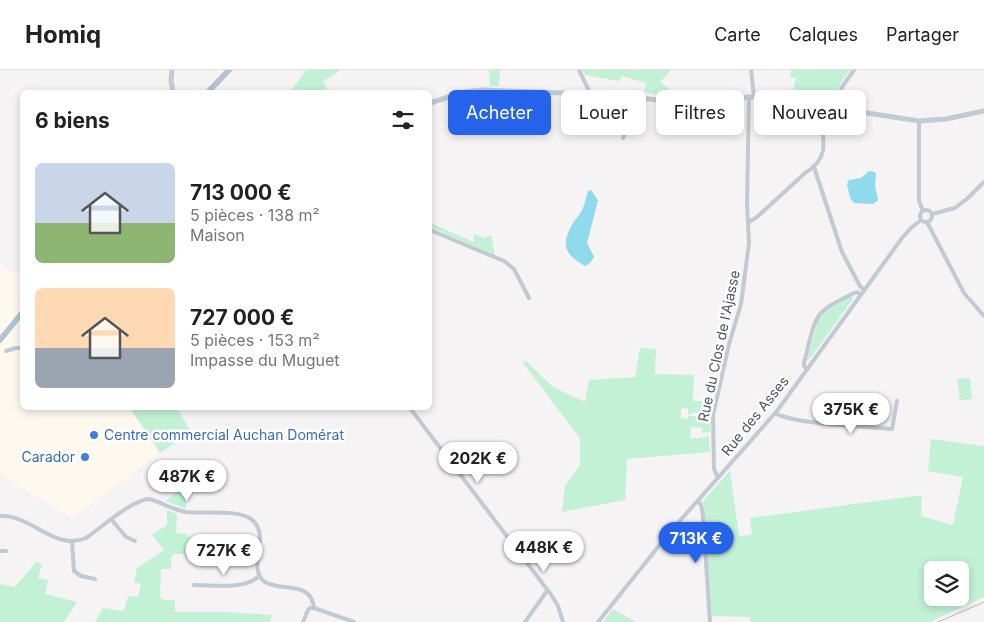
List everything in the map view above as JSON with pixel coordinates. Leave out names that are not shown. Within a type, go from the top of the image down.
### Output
[{"type":"main road","points":[[172,70],[173,90]]},
{"type":"main road","points":[[212,90],[229,70]]},
{"type":"main road","points":[[432,102],[464,92],[481,90],[561,94]]},
{"type":"main road","points":[[646,99],[697,105],[752,97]]},
{"type":"main road","points":[[866,114],[918,122],[946,119],[984,111]]},
{"type":"main road","points":[[0,334],[20,310]]},
{"type":"main road","points":[[0,340],[20,317]]},
{"type":"street","points":[[578,70],[588,90]]},
{"type":"street","name":"Rue du Clos de l'Ajasse","points":[[718,478],[714,469],[713,415],[729,344],[741,304],[749,243],[747,204],[752,97],[751,70]]},
{"type":"street","points":[[841,90],[854,70]]},
{"type":"street","points":[[918,122],[918,200],[923,211]]},
{"type":"street","points":[[749,222],[757,217],[805,172],[814,167],[825,146],[822,135]]},
{"type":"street","points":[[814,167],[842,252],[864,290]]},
{"type":"street","points":[[932,214],[955,208],[984,182]]},
{"type":"street","points":[[923,211],[928,210],[932,214]]},
{"type":"street","points":[[923,211],[920,215],[922,220],[928,222],[964,293],[984,316]]},
{"type":"street","points":[[928,222],[932,214]]},
{"type":"street","name":"Rue des Asses","points":[[598,622],[670,532],[775,413],[906,232],[922,220]]},
{"type":"street","points":[[432,231],[511,265],[529,298]]},
{"type":"street","points":[[807,369],[804,363],[814,327],[820,314],[852,294],[857,292],[861,295]]},
{"type":"street","points":[[6,351],[20,348]]},
{"type":"street","points":[[775,413],[780,416],[800,420],[892,429],[897,401]]},
{"type":"street","points":[[412,410],[558,606],[563,622]]},
{"type":"street","points":[[0,516],[14,517],[60,539],[72,542],[86,538],[132,505],[145,499],[187,512],[245,516],[256,524],[259,529],[259,576],[272,585],[286,586],[309,594],[313,600],[314,608]]},
{"type":"street","points":[[698,501],[702,505],[710,622]]},
{"type":"street","points":[[112,520],[126,537],[135,541]]},
{"type":"street","points":[[72,542],[74,570],[81,576],[95,579]]},
{"type":"street","points":[[0,551],[6,551]]},
{"type":"street","points":[[194,585],[241,585],[254,581],[259,576]]},
{"type":"street","points":[[525,622],[547,591]]},
{"type":"street","points":[[303,622],[310,608],[354,622]]},
{"type":"shaded area","points":[[0,264],[20,276],[20,410],[131,410],[160,453],[72,518],[12,482],[0,472]]},
{"type":"green space","points":[[306,70],[341,70],[323,81],[327,90],[291,90]]},
{"type":"green space","points":[[489,70],[500,70],[499,86],[490,86]]},
{"type":"green space","points":[[582,70],[671,70],[660,82],[670,90],[656,90],[656,94],[646,92],[644,90],[646,83],[622,76],[619,81],[585,75]]},
{"type":"green space","points":[[791,70],[850,70],[841,82],[838,90],[793,90],[796,78],[790,77]]},
{"type":"green space","points":[[432,224],[474,242],[474,234],[483,238],[491,235],[495,255],[432,228]]},
{"type":"green space","points":[[850,296],[853,299],[807,360],[818,320],[823,313]]},
{"type":"green space","points":[[640,348],[656,349],[655,374],[694,375],[693,401],[714,401],[711,412],[701,414],[693,412],[691,415],[688,414],[688,408],[681,409],[681,418],[688,419],[688,416],[711,416],[710,432],[702,433],[702,428],[691,427],[690,438],[709,437],[710,452],[627,459],[625,500],[562,512],[565,486],[580,465],[580,438],[523,363],[526,361],[553,387],[585,402],[589,380],[635,377]]},
{"type":"green space","points":[[970,378],[972,399],[960,400],[957,379]]},
{"type":"green space","points":[[131,410],[178,410],[191,432],[160,453]]},
{"type":"green space","points":[[931,439],[984,446],[984,597],[969,604],[969,561],[924,561],[924,606],[965,606],[930,622],[750,622],[750,617],[712,616],[703,501],[730,471],[739,536],[752,535],[750,518],[922,495],[921,516],[953,525],[963,477],[928,471]]},
{"type":"green space","points":[[186,487],[186,509],[166,501],[180,489]]},
{"type":"green space","points":[[167,510],[177,514],[176,533],[187,534],[187,537],[198,537],[198,539],[231,538],[231,548],[229,549],[229,562],[218,561],[218,559],[208,558],[207,556],[198,556],[198,558],[185,557],[185,554],[174,554],[171,558],[171,569],[161,569],[160,598],[175,600],[175,612],[227,612],[272,615],[270,622],[95,622],[103,608],[124,611],[128,596],[138,597],[141,584],[134,582],[137,568],[164,550],[152,535],[167,525]]},
{"type":"green space","points":[[36,562],[42,564],[38,578],[48,580],[45,594],[77,602],[64,622],[0,622],[0,584],[15,587]]},
{"type":"green space","points":[[613,609],[636,622],[603,622]]},
{"type":"water","points":[[869,171],[875,172],[876,175],[875,185],[878,200],[873,204],[854,203],[850,198],[847,184],[849,180],[861,178]]},
{"type":"water","points":[[591,190],[598,200],[587,243],[594,257],[585,266],[573,258],[567,249],[566,243],[569,231],[582,210],[588,191]]},
{"type":"railway","points":[[938,622],[984,602]]},
{"type":"place","name":"Centre commercial Auchan Domérat","points":[[94,435]]},
{"type":"place","name":"Carador","points":[[85,457]]}]
